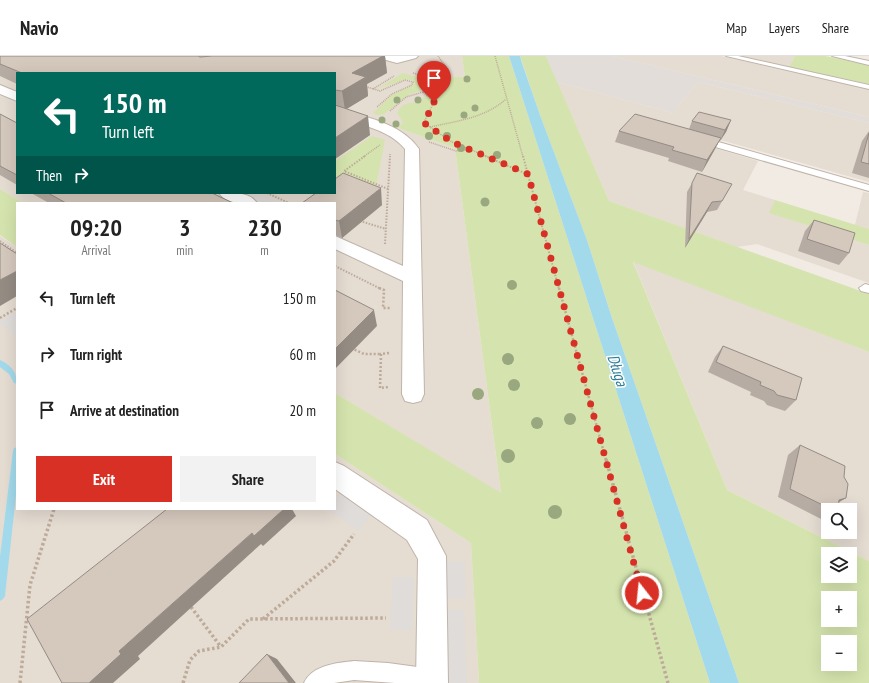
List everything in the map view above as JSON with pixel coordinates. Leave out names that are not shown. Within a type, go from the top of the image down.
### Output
[{"type":"street","points":[[383,56],[397,60],[412,56]]},
{"type":"street","points":[[0,89],[16,97]]},
{"type":"street","points":[[336,113],[389,137],[408,142],[412,149],[413,390]]},
{"type":"street","points":[[229,194],[247,202]]},
{"type":"street","points":[[336,242],[413,278]]},
{"type":"street","points":[[336,475],[417,530],[432,556],[432,681]]},
{"type":"lane","points":[[729,56],[869,87]]},
{"type":"lane","points":[[835,56],[869,63]]},
{"type":"lane","points":[[690,137],[869,188]]},
{"type":"lane","points":[[314,683],[320,678],[344,671],[385,672],[432,681]]},
{"type":"path","points":[[438,56],[446,67],[447,75]]},
{"type":"path","points":[[495,56],[668,683]]},
{"type":"path","points":[[372,89],[397,74]]},
{"type":"path","points":[[364,86],[380,90],[405,80],[413,82],[412,84],[392,94],[376,108]]},
{"type":"path","points":[[390,112],[406,97],[435,87],[439,81]]},
{"type":"path","points":[[423,92],[434,102],[424,123],[430,126],[441,136],[468,150],[528,174]]},
{"type":"path","points":[[430,126],[481,115],[496,108],[506,99]]},
{"type":"path","points":[[388,189],[344,171],[389,137]]},
{"type":"path","points":[[425,141],[456,151],[468,150]]},
{"type":"path","points":[[358,278],[385,254],[390,152]]},
{"type":"path","points":[[268,194],[287,202]]},
{"type":"path","points":[[359,220],[386,229]]},
{"type":"path","points":[[0,241],[16,252]]},
{"type":"path","points":[[336,267],[384,290],[383,308],[394,308]]},
{"type":"path","points":[[0,318],[16,309]]},
{"type":"path","points":[[350,347],[364,354],[393,353]]},
{"type":"path","points":[[381,354],[380,388],[413,390]]},
{"type":"path","points":[[20,683],[30,585],[54,510]]},
{"type":"path","points":[[263,619],[334,561],[354,534]]},
{"type":"path","points":[[191,607],[221,647]]},
{"type":"path","points":[[183,683],[190,660],[199,651],[221,647],[249,619],[386,618]]},
{"type":"shaded area","points":[[0,56],[462,56],[465,77],[446,77],[439,81],[398,128],[455,148],[501,494],[336,394],[336,202],[21,202],[0,189]]},
{"type":"shaded area","points":[[546,56],[613,56],[869,117],[869,123],[698,82],[673,113],[557,82]]},
{"type":"shaded area","points":[[613,56],[721,56],[869,89],[869,117]]},
{"type":"shaded area","points":[[741,56],[795,56],[789,67]]},
{"type":"shaded area","points":[[557,82],[673,113],[698,82],[869,123],[869,182],[671,126],[697,143],[758,161],[743,190],[775,200],[770,213],[869,245],[869,283],[757,244],[737,247],[609,201]]},
{"type":"shaded area","points":[[863,192],[869,193],[869,229],[855,225]]},
{"type":"shaded area","points":[[239,194],[261,194],[279,202],[257,202]]},
{"type":"shaded area","points":[[0,236],[16,246],[16,510],[336,510],[336,455],[471,543],[479,683],[0,683]]},
{"type":"shaded area","points":[[633,261],[869,352],[869,561],[857,555],[857,547],[841,547],[825,539],[857,539],[857,503],[821,503],[821,537],[727,490]]},
{"type":"shaded area","points":[[16,312],[16,336],[0,324],[0,321]]},
{"type":"shaded area","points":[[340,493],[372,514],[359,531],[328,510],[336,510],[336,498]]},
{"type":"shaded area","points":[[442,562],[464,562],[466,598],[442,599]]},
{"type":"shaded area","points":[[393,577],[414,577],[412,630],[390,630]]},
{"type":"shaded area","points":[[441,610],[464,610],[467,683],[442,683]]},
{"type":"green space","points":[[462,56],[509,56],[710,683],[479,683],[471,543],[336,455],[336,394],[501,493],[455,148],[398,128],[403,122],[397,113],[401,107],[412,102],[419,103],[434,86],[410,94],[384,114],[378,115],[373,113],[392,95],[415,84],[414,81],[406,79],[377,89],[403,73],[434,82],[436,84],[446,77],[465,77]]},
{"type":"green space","points":[[520,56],[546,56],[609,201],[869,294],[869,352],[633,262],[727,490],[821,537],[821,539],[825,539],[841,547],[821,547],[821,583],[857,583],[857,555],[869,561],[869,683],[739,683],[612,318],[587,240],[540,115]]},
{"type":"green space","points":[[795,56],[825,56],[869,65],[869,84],[789,67]]},
{"type":"green space","points":[[372,136],[385,140],[375,191],[336,181],[336,160]]},
{"type":"green space","points":[[0,189],[21,202],[16,202],[16,246],[0,235]]},
{"type":"green space","points":[[775,200],[869,229],[869,245],[769,213]]},
{"type":"water","name":"Długa","points":[[509,56],[520,56],[540,115],[587,240],[612,318],[739,683],[710,683]]},
{"type":"building","points":[[0,56],[383,56],[352,73],[366,77],[342,91],[336,90],[336,72],[20,72],[0,64]]},
{"type":"building","points":[[336,105],[368,116],[336,137]]},
{"type":"building","points":[[699,112],[731,120],[725,130],[692,121]]},
{"type":"building","points":[[0,114],[16,122],[16,174],[0,166]]},
{"type":"building","points":[[635,114],[721,138],[707,160],[672,150],[674,147],[619,131]]},
{"type":"building","points":[[869,133],[869,164],[861,162]]},
{"type":"building","points":[[343,173],[381,188],[339,221],[336,220],[336,202],[303,202],[315,194],[336,194],[336,178]]},
{"type":"building","points":[[697,173],[732,184],[722,201],[712,202],[689,239],[692,183]]},
{"type":"building","points":[[50,194],[214,194],[231,202],[64,202]]},
{"type":"building","points":[[814,220],[855,233],[849,253],[807,239]]},
{"type":"building","points":[[0,243],[16,253],[16,272],[0,280]]},
{"type":"building","points":[[336,291],[374,310],[336,348]]},
{"type":"building","points":[[723,346],[802,378],[796,400],[777,395],[774,391],[760,385],[761,382],[716,362]]},
{"type":"building","points":[[800,445],[845,466],[844,477],[848,484],[846,498],[839,500],[839,503],[821,504],[790,489]]},
{"type":"building","points":[[166,510],[283,510],[254,536],[252,533],[119,651],[121,654],[89,683],[62,683],[27,619]]},
{"type":"building","points":[[267,654],[289,683],[239,683]]},
{"type":"waterway","points":[[0,363],[11,372],[16,380]]},
{"type":"waterway","points":[[0,596],[16,460]]},
{"type":"route","points":[[434,102],[433,107],[424,123],[428,124],[441,136],[468,150],[528,174],[642,593]]}]
